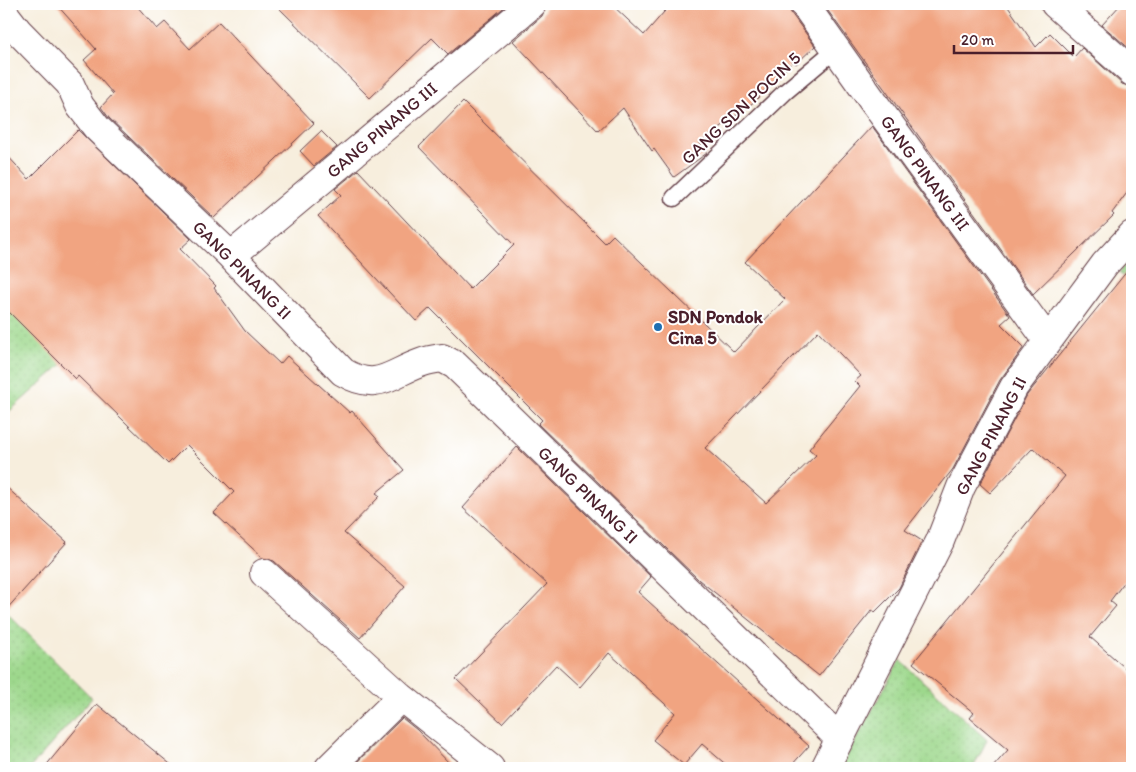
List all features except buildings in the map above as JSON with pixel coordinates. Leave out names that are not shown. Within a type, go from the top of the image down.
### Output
[{"type":"street","name":"GANG PINANG III","points":[[231,256],[532,4]]},
{"type":"street","name":"GANG PINANG III","points":[[804,4],[1048,340]]},
{"type":"street","points":[[1055,4],[1132,72]]},
{"type":"street","name":"GANG PINANG II","points":[[4,13],[18,31],[70,84],[80,106],[98,128],[231,256],[343,372],[358,381],[374,383],[397,375],[423,362],[442,358],[455,365],[840,739],[940,541],[965,478],[1014,387],[1105,264],[1132,235]]},
{"type":"street","points":[[264,573],[401,697],[490,768]]},
{"type":"street","points":[[329,768],[401,697]]},
{"type":"street","points":[[825,768],[840,739]]},
{"type":"lane","name":"GANG SDN POCIN 5","points":[[674,198],[785,92],[836,49]]},
{"type":"green space","points":[[4,239],[100,331],[4,416]]},
{"type":"green space","points":[[1132,255],[1132,284],[1119,273]]},
{"type":"green space","points":[[4,610],[92,698],[30,768],[4,768]]},
{"type":"green space","points":[[900,660],[987,740],[974,766],[976,768],[840,768]]},
{"type":"place","name":"SDN Pondok Cina 5","points":[[658,327]]}]
